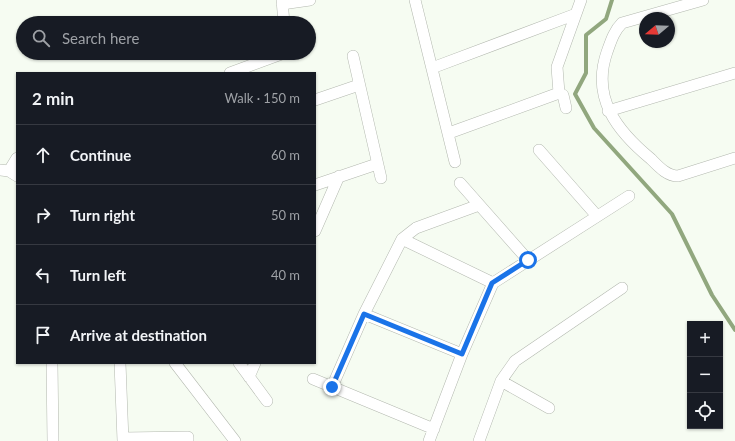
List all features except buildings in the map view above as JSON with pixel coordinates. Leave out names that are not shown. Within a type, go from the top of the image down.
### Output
[{"type":"street","points":[[283,16],[282,2],[310,0]]},
{"type":"street","points":[[416,0],[455,162]]},
{"type":"street","points":[[566,108],[563,95],[559,93],[557,67],[582,0]]},
{"type":"street","points":[[703,0],[622,23],[615,30],[601,68],[603,91],[608,111],[643,153],[671,176],[678,176],[734,158]]},
{"type":"street","points":[[432,68],[576,14]]},
{"type":"street","points":[[353,56],[381,178]]},
{"type":"street","points":[[233,72],[265,60]]},
{"type":"street","points":[[608,111],[735,73]]},
{"type":"street","points":[[316,100],[359,84]]},
{"type":"street","points":[[449,133],[559,93]]},
{"type":"street","points":[[539,150],[598,216]]},
{"type":"street","points":[[9,172],[16,160]]},
{"type":"street","points":[[316,185],[377,164]]},
{"type":"street","points":[[316,229],[339,176]]},
{"type":"street","points":[[460,183],[528,260]]},
{"type":"street","points":[[429,441],[462,354],[492,283],[629,196]]},
{"type":"street","points":[[332,387],[364,314],[402,239],[416,228],[479,205]]},
{"type":"street","points":[[402,239],[492,283]]},
{"type":"street","points":[[479,441],[501,381],[515,361],[622,288]]},
{"type":"street","points":[[364,314],[462,354]]},
{"type":"street","points":[[52,364],[53,441]]},
{"type":"street","points":[[120,364],[123,440],[188,437],[188,441]]},
{"type":"street","points":[[176,364],[235,441]]},
{"type":"street","points":[[240,364],[267,401]]},
{"type":"street","points":[[249,377],[255,364]]},
{"type":"street","points":[[313,379],[434,429]]},
{"type":"street","points":[[501,381],[549,408]]},
{"type":"waterway","points":[[612,0],[606,19],[586,35],[586,73],[575,94],[594,128],[672,214],[712,295],[735,330]]},
{"type":"route","points":[[332,387],[364,314],[462,354],[492,283],[528,260]]}]
